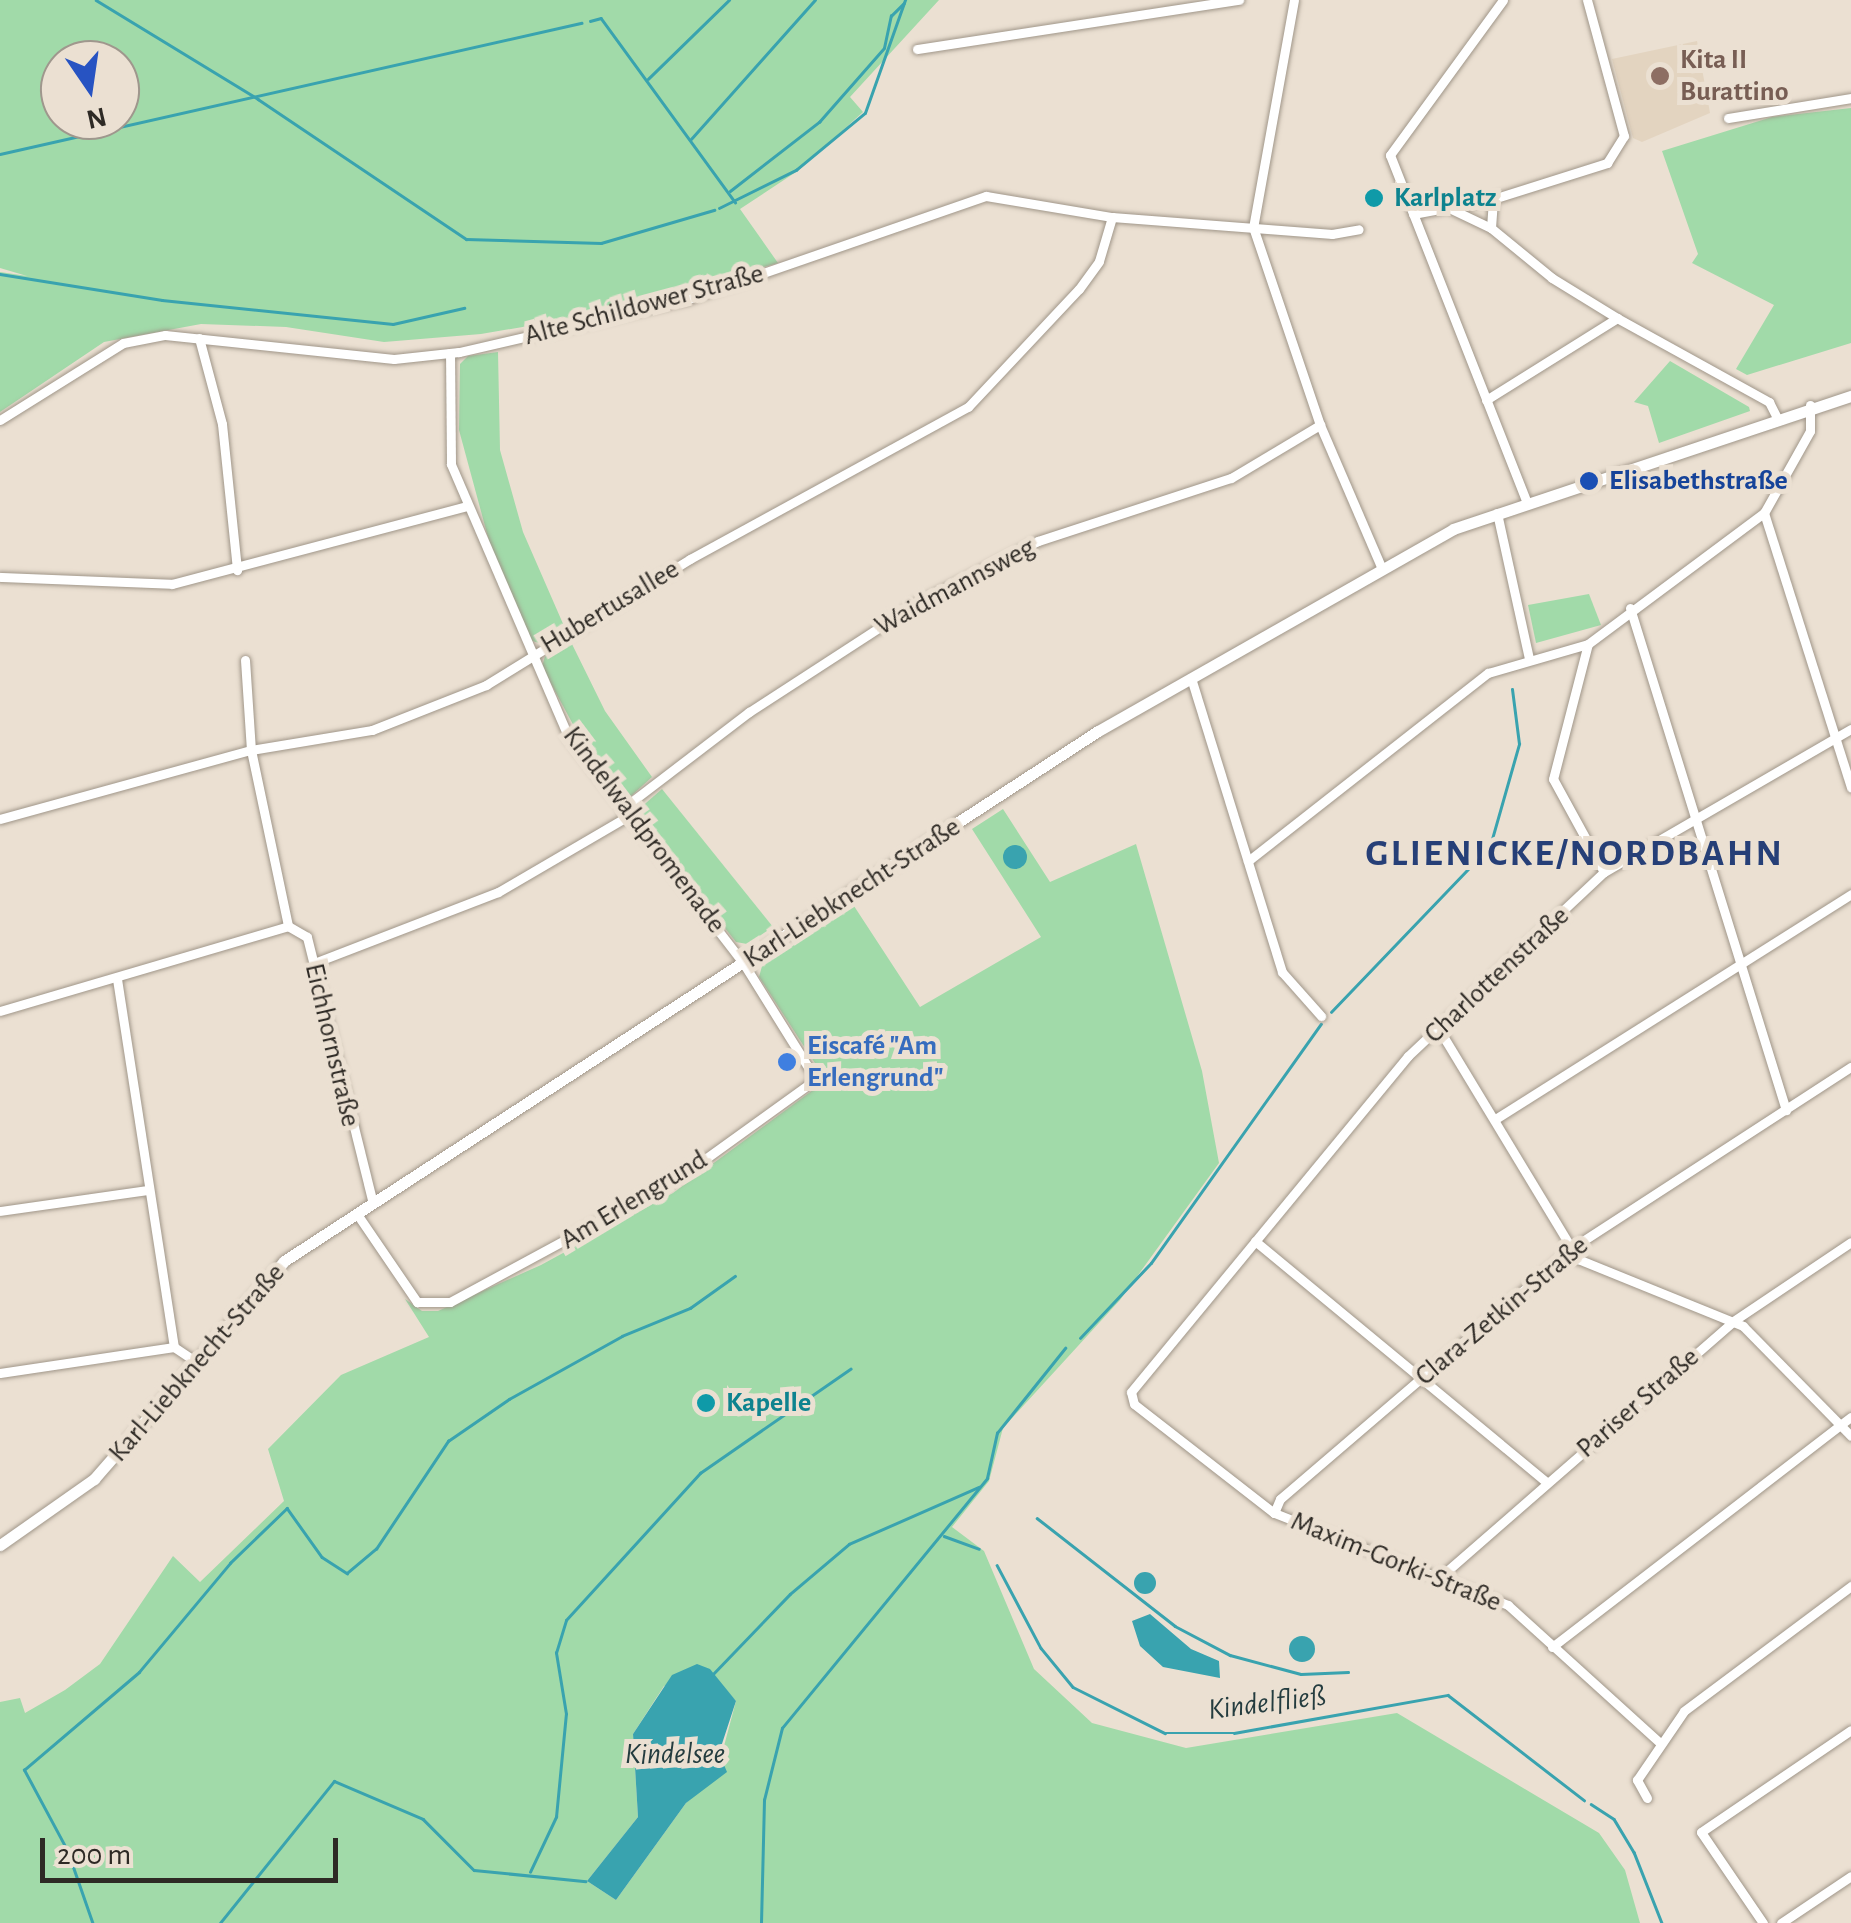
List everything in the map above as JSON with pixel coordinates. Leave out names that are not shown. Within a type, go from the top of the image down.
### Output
[{"type":"street","points":[[917,49],[1239,0]]},
{"type":"street","points":[[1294,0],[1254,227],[1320,425],[1382,569]]},
{"type":"street","points":[[1503,0],[1390,155],[1527,502]]},
{"type":"street","points":[[1413,214],[1493,199],[1608,163],[1624,136],[1587,0]]},
{"type":"street","points":[[1728,118],[1851,98]]},
{"type":"street","name":"Alte Schildower Straße","points":[[0,420],[111,347],[165,334],[394,358],[450,353],[688,299],[986,196],[1112,217],[1332,234],[1359,228]]},
{"type":"street","points":[[1492,228],[1493,199]]},
{"type":"street","points":[[1449,208],[1492,228],[1552,278],[1617,318],[1769,402],[1776,416]]},
{"type":"street","name":"Hubertusallee","points":[[0,819],[251,750],[326,741],[404,720],[486,685],[690,559],[968,407],[1079,289],[1098,261],[1112,217]]},
{"type":"street","points":[[1486,400],[1617,318]]},
{"type":"street","points":[[200,338],[222,424],[237,570]]},
{"type":"street","name":"Kindelwaldpromenade","points":[[450,353],[452,464],[530,656],[574,745],[744,964]]},
{"type":"street","name":"Karl-Liebknecht-Straße","points":[[0,1545],[94,1480],[284,1262],[1098,731],[1382,569],[1496,513],[1776,416],[1851,396]]},
{"type":"street","points":[[1248,861],[1488,673],[1588,644],[1630,608],[1764,512],[1810,431],[1810,405]]},
{"type":"street","name":"Waidmannsweg","points":[[314,962],[498,892],[625,813],[749,712],[915,604],[1038,541],[1231,478],[1320,425]]},
{"type":"street","points":[[0,577],[137,586],[237,570],[468,506]]},
{"type":"street","points":[[1764,512],[1851,788]]},
{"type":"street","points":[[1496,513],[1529,658]]},
{"type":"street","points":[[1630,608],[1698,816],[1786,1110]]},
{"type":"street","points":[[1588,644],[1553,779],[1604,872]]},
{"type":"street","name":"Eichhornstraße","points":[[245,660],[251,750],[288,926],[307,937],[373,1203]]},
{"type":"street","points":[[1191,678],[1282,972],[1322,1016]]},
{"type":"street","name":"Charlottenstraße","points":[[1131,1390],[1386,1080],[1604,872],[1835,734],[1851,729]]},
{"type":"street","points":[[1497,1118],[1851,894]]},
{"type":"street","points":[[0,1011],[288,926]]},
{"type":"street","name":"Am Erlengrund","points":[[357,1214],[416,1302],[432,1306],[676,1180],[812,1080],[744,964]]},
{"type":"street","points":[[117,979],[174,1348]]},
{"type":"street","points":[[1440,1031],[1497,1118],[1570,1252],[1732,1322],[1846,1420],[1851,1436]]},
{"type":"street","name":"Clara-Zetkin-Straße","points":[[1274,1512],[1280,1500],[1570,1252],[1851,1067]]},
{"type":"street","points":[[0,1211],[147,1190]]},
{"type":"street","points":[[1254,1241],[1546,1482]]},
{"type":"street","name":"Pariser Straße","points":[[1439,1578],[1732,1322],[1851,1242]]},
{"type":"street","points":[[0,1373],[174,1348],[196,1362]]},
{"type":"street","name":"Maxim-Gorki-Straße","points":[[1131,1390],[1134,1404],[1274,1512],[1508,1605],[1659,1742]]},
{"type":"street","points":[[1552,1647],[1846,1420]]},
{"type":"street","points":[[1647,1798],[1637,1780],[1659,1742],[1684,1712],[1743,1662],[1849,1592]]},
{"type":"street","points":[[1763,1923],[1701,1832],[1851,1730]]},
{"type":"street","points":[[1782,1923],[1851,1876]]},
{"type":"shaded area","name":"Kita II Burattino","points":[[1697,41],[1710,113],[1642,142],[1633,138],[1612,59]]},
{"type":"green space","points":[[0,0],[939,0],[850,97],[863,112],[799,170],[740,209],[778,263],[593,315],[481,334],[384,342],[286,327],[201,324],[104,342],[0,412],[0,272],[27,276],[0,268]]},
{"type":"green space","points":[[1851,108],[1851,343],[1747,375],[1736,369],[1774,305],[1692,263],[1698,254],[1662,151],[1772,117]]},
{"type":"green space","points":[[498,352],[500,450],[523,532],[564,626],[539,643],[529,640],[492,552],[459,430],[460,364],[468,356]]},
{"type":"green space","points":[[1670,361],[1750,411],[1659,443],[1648,406],[1634,402]]},
{"type":"green space","points":[[1589,594],[1601,625],[1536,643],[1528,605]]},
{"type":"green space","points":[[570,640],[605,711],[652,777],[630,797],[620,796],[590,756],[542,667],[545,656]]},
{"type":"green space","points":[[662,789],[773,927],[747,944],[736,942],[639,820],[639,809]]},
{"type":"green space","points":[[1003,809],[1050,882],[1136,844],[1202,1071],[1219,1163],[1120,1300],[1003,1428],[989,1481],[952,1527],[984,1551],[1034,1669],[1092,1723],[1186,1748],[1397,1713],[1599,1833],[1625,1870],[1640,1923],[0,1923],[0,1702],[20,1698],[25,1713],[65,1690],[100,1664],[173,1556],[200,1582],[284,1501],[268,1449],[341,1375],[429,1337],[405,1299],[422,1311],[438,1311],[541,1265],[673,1193],[817,1087],[822,1074],[759,977],[762,966],[854,906],[920,1007],[1041,937],[972,829]],"holes":[[[712,1675],[736,1701],[716,1776],[686,1803],[616,1900],[587,1881],[638,1817],[633,1734],[664,1686]]]},
{"type":"water","points":[[1015,845],[1024,848],[1024,866],[1015,869],[1006,866],[1003,857],[1006,848]]},
{"type":"water","points":[[1145,1572],[1153,1575],[1153,1591],[1145,1594],[1137,1591],[1134,1583],[1137,1575]]},
{"type":"water","points":[[1150,1614],[1191,1649],[1219,1661],[1220,1678],[1163,1667],[1140,1646],[1132,1621]]},
{"type":"water","points":[[1302,1636],[1311,1640],[1315,1649],[1311,1658],[1302,1662],[1293,1658],[1289,1649],[1293,1640]]},
{"type":"water","name":"Kindelsee","points":[[697,1664],[710,1669],[736,1701],[719,1753],[727,1772],[686,1803],[616,1900],[587,1881],[638,1817],[633,1734],[672,1675]]},
{"type":"waterway","points":[[96,0],[258,99],[466,239],[601,243],[714,210]]},
{"type":"waterway","points":[[648,79],[729,0]]},
{"type":"waterway","points":[[691,139],[815,0]]},
{"type":"waterway","points":[[719,208],[796,170],[865,113],[905,0]]},
{"type":"waterway","points":[[730,191],[819,122],[884,48],[891,16],[904,3]]},
{"type":"waterway","points":[[590,21],[601,18],[735,202]]},
{"type":"waterway","points":[[0,154],[581,23]]},
{"type":"waterway","points":[[0,274],[162,300],[393,324],[464,308]]},
{"type":"waterway","points":[[1331,1012],[1490,846],[1519,744],[1512,689]]},
{"type":"waterway","points":[[1080,1338],[1151,1263],[1321,1024]]},
{"type":"waterway","points":[[68,1852],[24,1770],[139,1672],[230,1563],[287,1508],[322,1557],[347,1573],[376,1549],[448,1441],[509,1399],[622,1336],[690,1308],[735,1276]]},
{"type":"waterway","name":"Kindelfließ","points":[[761,1923],[764,1800],[782,1728],[987,1478],[997,1433],[1065,1348]]},
{"type":"waterway","points":[[530,1872],[556,1817],[566,1714],[556,1653],[566,1620],[700,1473],[850,1369]]},
{"type":"waterway","points":[[712,1675],[790,1594],[849,1544],[979,1487]]},
{"type":"waterway","name":"Kindelfließ","points":[[1037,1518],[1175,1626],[1230,1655],[1301,1674],[1348,1672]]},
{"type":"waterway","points":[[944,1536],[979,1549]]},
{"type":"waterway","name":"Kindelfließ","points":[[997,1565],[1041,1648],[1073,1687],[1165,1733],[1234,1733],[1448,1695],[1584,1800]]},
{"type":"waterway","points":[[220,1923],[334,1781],[423,1819],[474,1870],[585,1881]]},
{"type":"waterway","name":"Kindelfließ","points":[[1591,1804],[1614,1819],[1634,1852],[1662,1923]]},
{"type":"waterway","points":[[71,1860],[93,1923]]},
{"type":"place","name":"Kita II Burattino","points":[[1660,76]]},
{"type":"place","name":"Karlplatz","points":[[1374,198]]},
{"type":"place","name":"Elisabethstraße","points":[[1589,481]]},
{"type":"place","name":"Eiscafé \"Am Erlengrund\"","points":[[787,1062]]},
{"type":"place","name":"Kapelle","points":[[706,1403]]},
{"type":"district","name":"GLIENICKE/NORDBAHN","points":[[1575,855]]}]
